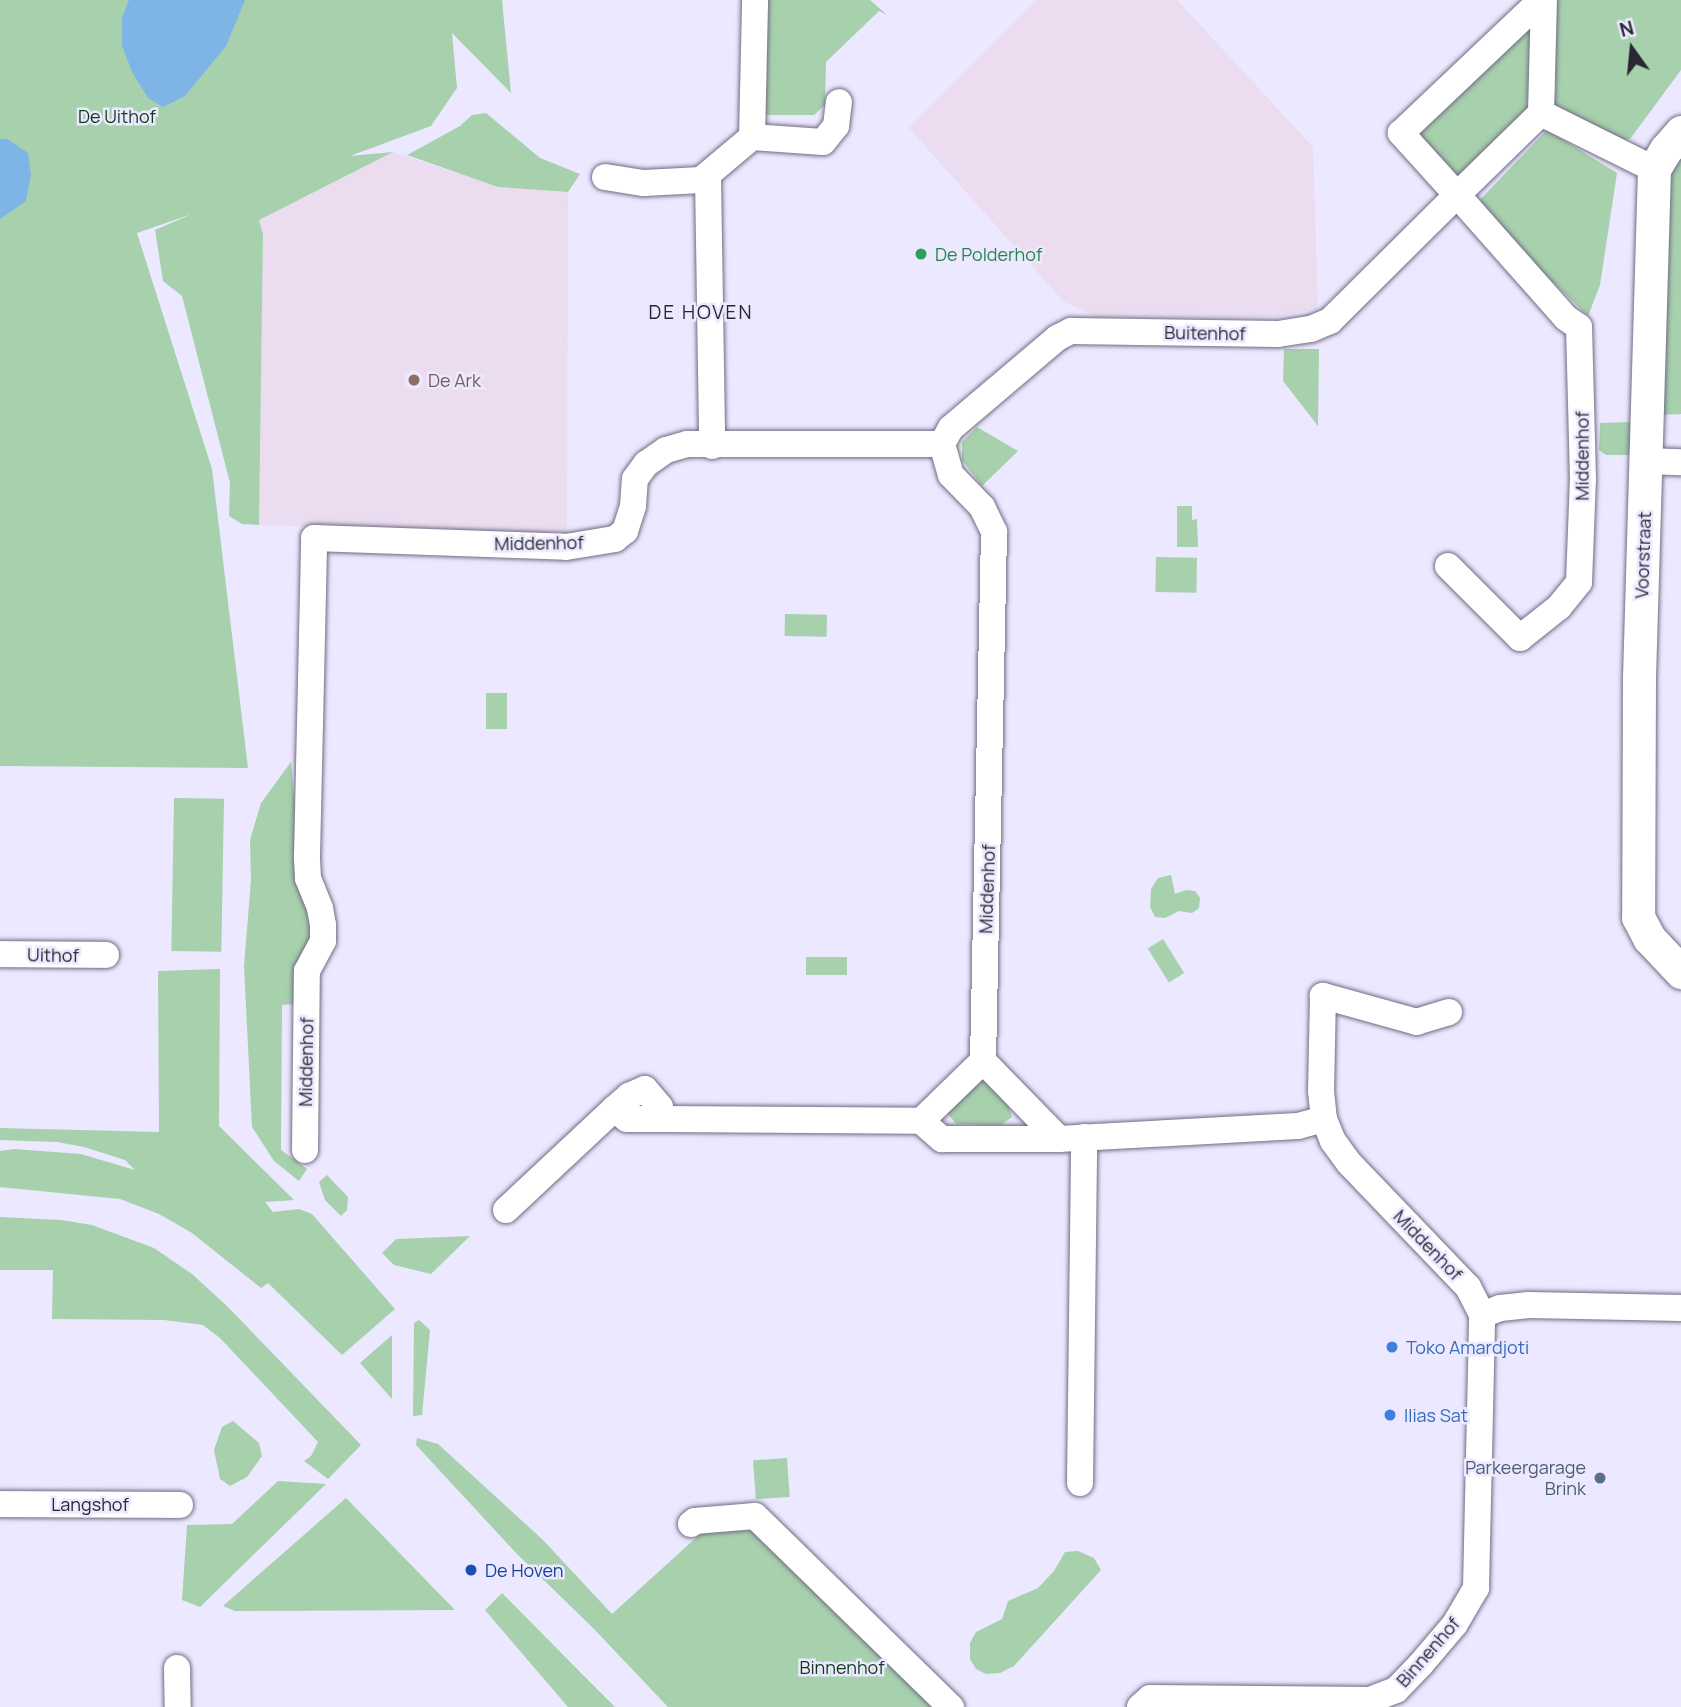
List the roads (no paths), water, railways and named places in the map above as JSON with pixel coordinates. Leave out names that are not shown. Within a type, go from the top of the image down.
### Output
[{"type":"street","points":[[752,137],[755,0]]},
{"type":"street","points":[[1543,0],[1541,113],[1654,169],[1681,132]]},
{"type":"street","points":[[1458,195],[1401,134],[1543,0]]},
{"type":"street","points":[[605,177],[644,183],[708,177],[752,137],[823,142],[836,126],[839,102]]},
{"type":"street","name":"Buitenhof","points":[[942,444],[951,428],[1057,338],[1071,331],[1278,334],[1311,329],[1331,321],[1541,113]]},
{"type":"street","name":"Voorstraat","points":[[1654,169],[1639,677],[1638,917],[1649,938],[1681,972]]},
{"type":"street","points":[[708,177],[712,446]]},
{"type":"street","name":"Middenhof","points":[[1448,566],[1520,638],[1559,607],[1579,583],[1583,479],[1579,327],[1566,318],[1458,195]]},
{"type":"street","name":"Middenhof","points":[[305,1150],[307,971],[323,941],[320,908],[308,878],[307,856],[314,538],[566,547],[615,540],[625,531],[633,506],[635,479],[646,464],[666,450],[688,444],[942,444],[951,474],[982,507],[994,532],[983,1061]]},
{"type":"street","points":[[1646,461],[1681,462]]},
{"type":"street","name":"Uithof","points":[[0,954],[106,956]]},
{"type":"street","name":"Middenhof","points":[[1449,1012],[1417,1022],[1322,996],[1321,1091],[1324,1119],[1333,1142],[1349,1163],[1468,1287],[1482,1315]]},
{"type":"street","points":[[921,1121],[983,1061],[1072,1138],[1080,1483]]},
{"type":"street","points":[[506,1210],[614,1109],[629,1096],[645,1089],[660,1107],[662,1119],[921,1121],[942,1139],[1072,1138],[1298,1126],[1324,1119]]},
{"type":"street","points":[[1482,1315],[1500,1308],[1529,1305],[1681,1307]]},
{"type":"street","name":"Binnenhof","points":[[1140,1707],[1150,1698],[1370,1700],[1396,1690],[1421,1664],[1455,1624],[1476,1588],[1482,1315]]},
{"type":"street","name":"Langshof","points":[[0,1504],[180,1505]]},
{"type":"street","points":[[691,1524],[695,1521],[755,1516],[951,1707]]},
{"type":"street","points":[[177,1668],[178,1707]]},
{"type":"water","points":[[129,0],[245,0],[226,46],[185,96],[163,107],[148,98],[132,72],[122,45],[122,18]]},
{"type":"water","points":[[0,139],[7,139],[28,153],[31,175],[26,201],[0,219]]},
{"type":"place","name":"De Polderhof","points":[[921,254]]},
{"type":"place","name":"De Ark","points":[[414,380]]},
{"type":"place","name":"Toko Amardjoti","points":[[1392,1347]]},
{"type":"place","name":"Ilias Sat","points":[[1390,1415]]},
{"type":"place","name":"Parkeergarage Brink","points":[[1600,1478]]},
{"type":"place","name":"De Hoven","points":[[471,1570]]},
{"type":"district","name":"DE HOVEN","points":[[701,313]]},
{"type":"park label","name":"De Uithof","points":[[117,116]]}]
